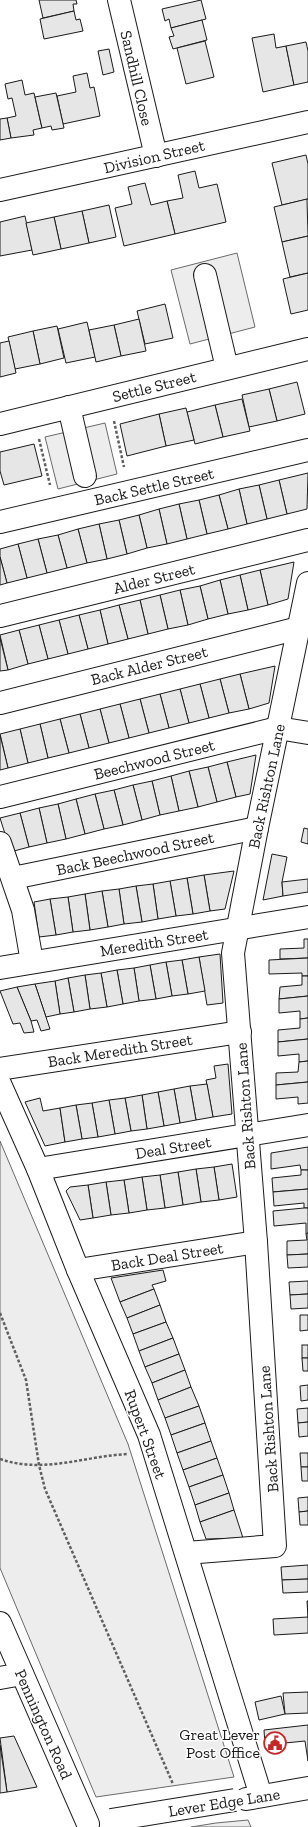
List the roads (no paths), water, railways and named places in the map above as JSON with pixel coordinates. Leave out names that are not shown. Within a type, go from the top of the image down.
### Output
[{"type":"street","name":"Sandhill Close","points":[[119,0],[156,156]]},
{"type":"street","name":"Division Street","points":[[0,190],[308,122]]},
{"type":"street","points":[[205,275],[227,368]]},
{"type":"street","name":"Settle Street","points":[[0,424],[308,349]]},
{"type":"street","points":[[69,407],[85,476]]},
{"type":"street","name":"Back Settle Street","points":[[0,522],[308,450]]},
{"type":"street","name":"Alder Street","points":[[0,616],[308,540]]},
{"type":"street","name":"Back Rishton Lane","points":[[186,1553],[275,1546],[256,1242],[233,953],[257,828],[308,583]]},
{"type":"street","name":"Back Alder Street","points":[[0,703],[299,628]]},
{"type":"street","name":"Beechwood Street","points":[[0,797],[278,728],[308,733]]},
{"type":"street","name":"Back Beechwood Street","points":[[13,878],[257,828]]},
{"type":"street","points":[[0,843],[23,910],[32,962]]},
{"type":"street","name":"Meredith Street","points":[[0,968],[308,917]]},
{"type":"street","name":"Back Meredith Street","points":[[0,1069],[240,1032]]},
{"type":"street","name":"Rupert Street","points":[[0,1084],[38,1168],[78,1270],[149,1435],[261,1796]]},
{"type":"street","name":"Deal Street","points":[[38,1168],[308,1125]]},
{"type":"street","name":"Back Deal Street","points":[[78,1270],[256,1242]]},
{"type":"street","name":"Pennington Road","points":[[0,1623],[22,1674],[78,1825]]},
{"type":"street","points":[[0,1678],[22,1674]]},
{"type":"street","name":"Lever Edge Lane","points":[[78,1825],[308,1788]]},
{"type":"place","name":"Great Lever Post Office","points":[[275,1743]]}]
